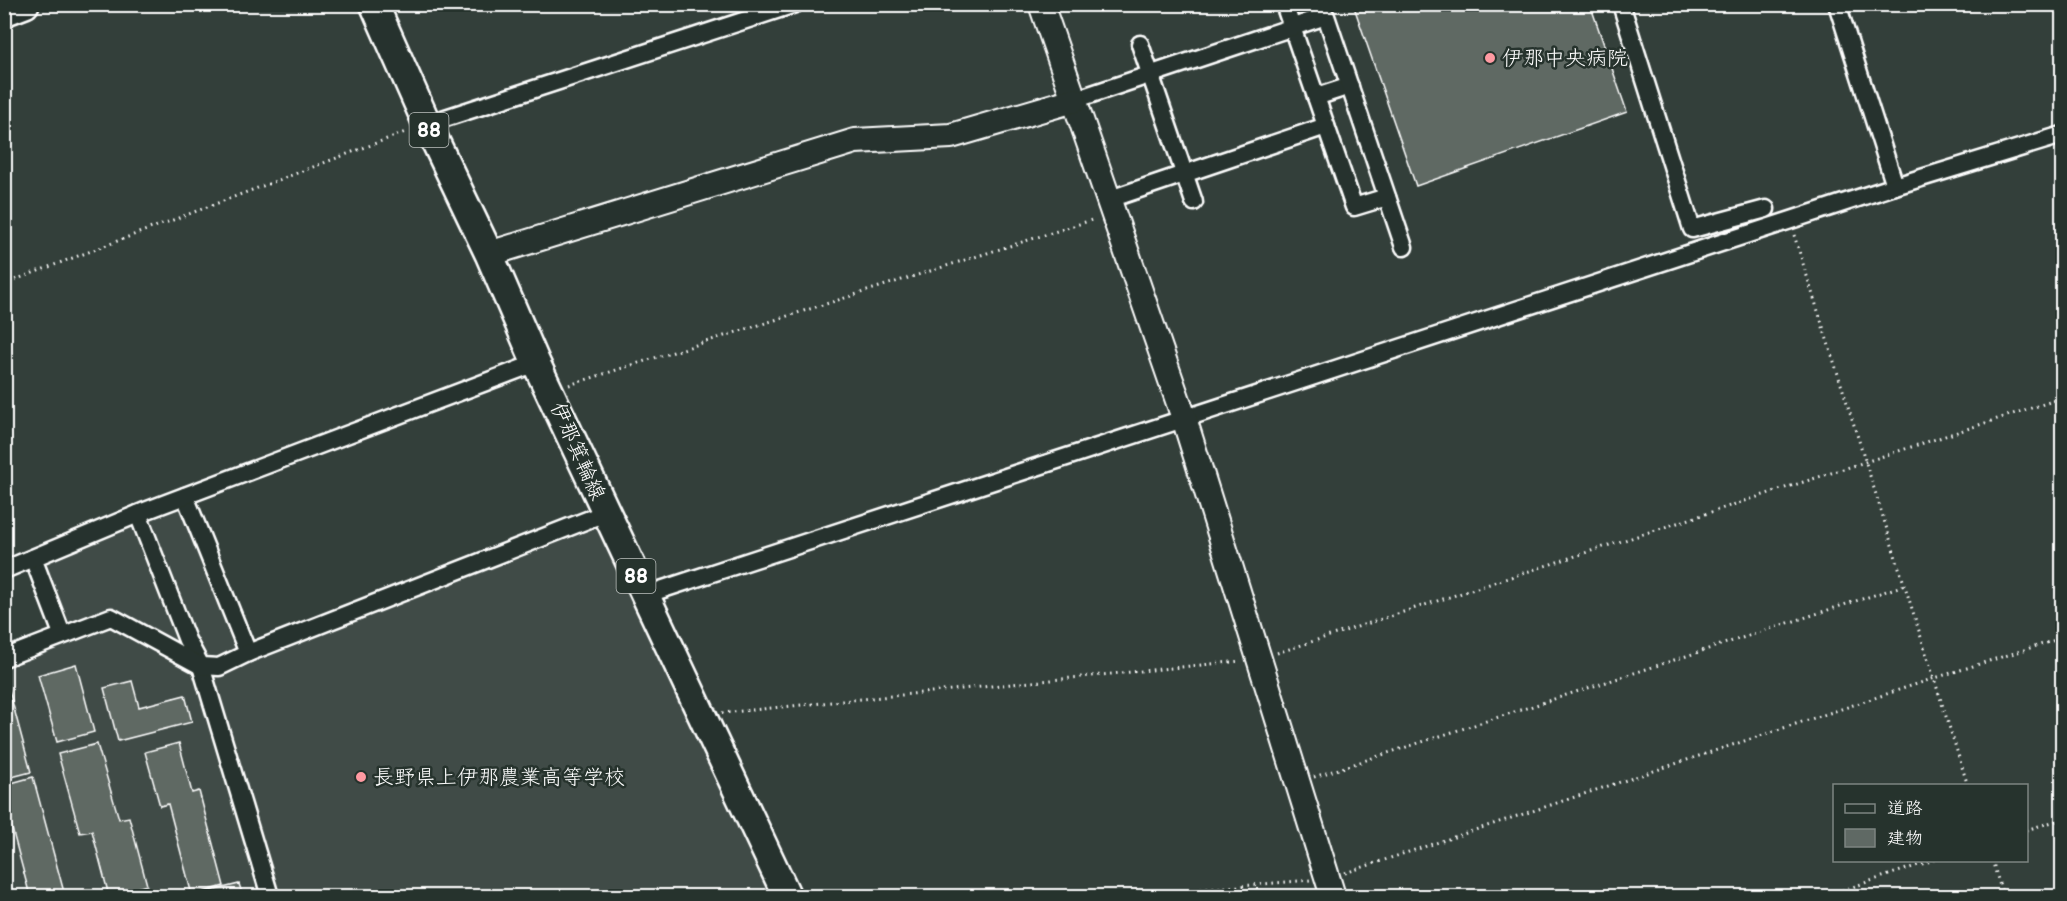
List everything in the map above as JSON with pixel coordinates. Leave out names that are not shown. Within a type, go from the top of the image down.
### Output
[{"type":"main road","points":[[4,12],[25,4]]},
{"type":"main road","name":"伊那箕輪線","points":[[374,4],[605,513],[787,897]]},
{"type":"street","points":[[427,124],[795,4]]},
{"type":"street","points":[[1041,4],[1184,418],[1331,888]]},
{"type":"street","points":[[1284,4],[1354,207],[1387,197]]},
{"type":"street","points":[[1621,4],[1692,229],[1766,209]]},
{"type":"street","points":[[1837,4],[1895,186]]},
{"type":"street","points":[[489,254],[855,141],[951,136],[1074,100],[1293,29],[1326,16],[1404,247]]},
{"type":"street","points":[[1140,44],[1194,202]]},
{"type":"street","points":[[1316,97],[1350,86]]},
{"type":"street","points":[[1112,206],[1184,174],[1326,126]]},
{"type":"street","points":[[645,595],[1895,186],[2062,135]]},
{"type":"street","points":[[4,570],[138,514],[536,363]]},
{"type":"street","points":[[185,496],[248,653]]},
{"type":"street","points":[[4,658],[111,617],[201,666],[219,667],[248,653],[605,513]]},
{"type":"street","points":[[138,514],[187,640],[201,666],[270,897]]},
{"type":"street","points":[[33,558],[62,634]]},
{"type":"path","points":[[4,284],[427,124]]},
{"type":"path","points":[[550,391],[1112,206]]},
{"type":"path","points":[[1790,222],[1967,784]]},
{"type":"path","points":[[701,715],[1258,659],[2062,398]]},
{"type":"path","points":[[1298,782],[1905,585]]},
{"type":"path","points":[[1123,897],[1331,888],[1935,678],[2062,638]]},
{"type":"path","points":[[2028,829],[2062,819]]},
{"type":"path","points":[[1825,897],[1931,862]]},
{"type":"path","points":[[1992,862],[2003,897]]},
{"type":"shaded area","name":"長野県上伊那農業高等学校","points":[[185,496],[248,653],[595,517],[774,896],[5,896],[5,658],[62,634],[33,558]]},
{"type":"building","name":"伊那中央病院","points":[[1353,4],[1590,4],[1627,112],[1416,186]]},
{"type":"building","points":[[76,664],[94,732],[57,742],[38,675]]},
{"type":"building","points":[[132,681],[139,707],[185,695],[192,722],[118,741],[104,688]]},
{"type":"building","points":[[9,690],[31,772],[4,779],[4,692]]},
{"type":"building","points":[[179,743],[192,793],[199,791],[224,886],[192,895],[168,804],[160,806],[145,752]]},
{"type":"building","points":[[97,744],[119,819],[129,817],[147,885],[109,896],[92,831],[80,833],[58,754]]},
{"type":"building","points":[[33,777],[65,896],[30,896],[4,799],[4,785]]},
{"type":"building","points":[[239,884],[243,896],[191,896]]},
{"type":"place","name":"伊那中央病院","points":[[1490,58]]},
{"type":"place","name":"長野県上伊那農業高等学校","points":[[361,777]]}]
